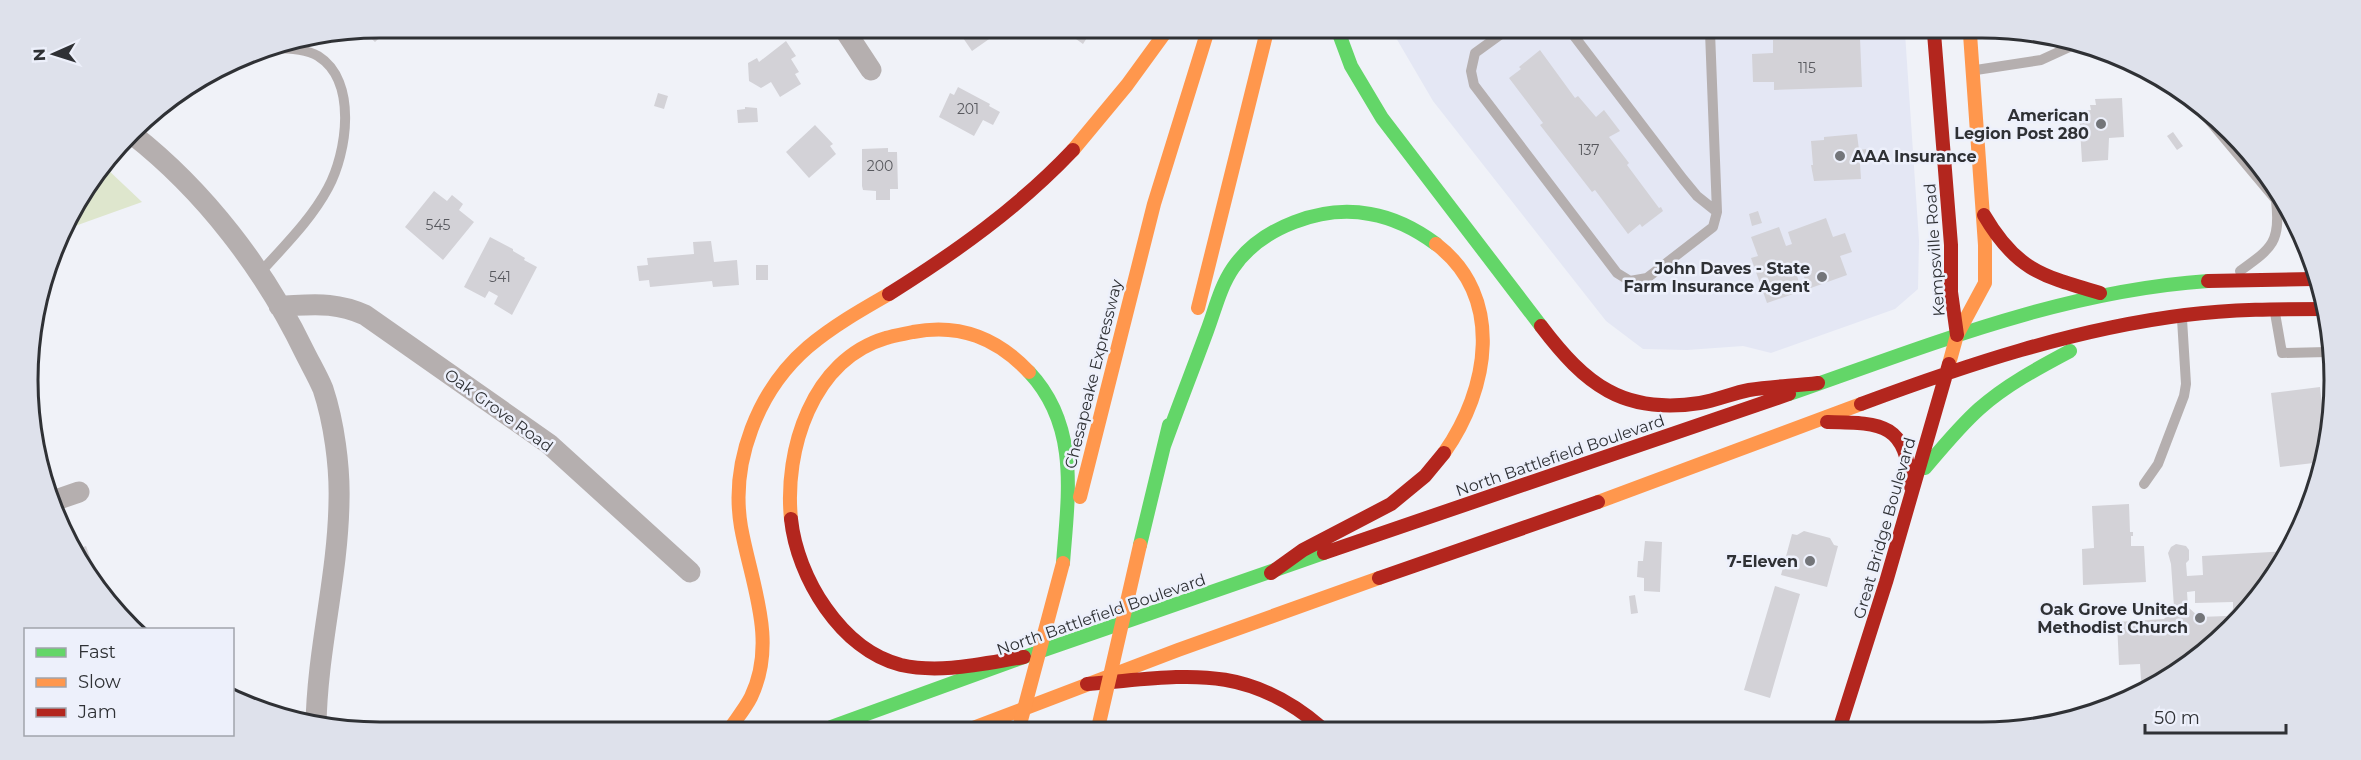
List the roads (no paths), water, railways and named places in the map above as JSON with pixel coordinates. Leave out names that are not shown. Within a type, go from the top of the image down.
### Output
[{"type":"main road","points":[[734,722],[752,697],[764,661],[765,636],[761,605],[742,535],[738,490],[741,464],[754,420],[772,388],[806,349],[848,319],[940,262],[985,230],[1033,188],[1076,146],[1117,99],[1161,38]]},
{"type":"main road","name":"Chesapeake Expressway","points":[[1021,722],[1163,166],[1205,38]]},
{"type":"main road","points":[[1099,722],[1164,446],[1265,38]]},
{"type":"main road","points":[[1341,38],[1356,79],[1382,118],[1564,357],[1591,382],[1629,401],[1662,406],[1702,403],[1748,390],[1818,383]]},
{"type":"main road","name":"Kempsville Road","points":[[1934,38],[1950,245],[1951,292],[1957,335]]},
{"type":"main road","name":"Kempsville Road","points":[[1957,335],[1985,283],[1983,214],[1970,38]]},
{"type":"main road","points":[[1164,446],[1222,290],[1237,262],[1258,242],[1285,226],[1319,214],[1342,211],[1364,212],[1392,218],[1420,232],[1446,251],[1467,276],[1480,312],[1484,341],[1482,374],[1476,398],[1452,443],[1413,488],[1396,501],[1368,518],[1310,546],[1271,573]]},
{"type":"main road","points":[[1983,214],[2003,247],[2020,263],[2047,277],[2102,294]]},
{"type":"main road","name":"North Battlefield Boulevard","points":[[845,722],[1024,657],[2022,313],[2102,294],[2167,284],[2228,279],[2308,279]]},
{"type":"main road","points":[[989,722],[1247,625],[1620,494],[1946,374],[2039,346],[2116,327],[2182,316],[2240,310],[2316,309]]},
{"type":"main road","points":[[1916,479],[1968,420],[1995,396],[2029,374],[2116,327]]},
{"type":"main road","points":[[1024,657],[947,667],[901,665],[870,651],[850,636],[828,609],[814,588],[801,559],[794,536],[789,504],[791,457],[804,420],[825,382],[844,361],[865,346],[892,335],[916,331],[964,332],[990,340],[1018,361],[1035,377],[1045,394],[1058,417],[1066,444],[1069,468],[1063,562]]},
{"type":"main road","name":"Great Bridge Boulevard","points":[[1841,722],[1887,582],[1957,335]]},
{"type":"main road","points":[[1816,421],[1875,425],[1901,438],[1909,463],[1911,496]]},
{"type":"main road","points":[[1087,684],[1209,677],[1248,684],[1289,702],[1314,722]]},
{"type":"street","points":[[850,38],[871,70]]},
{"type":"street","points":[[138,138],[201,199],[249,258],[290,321],[322,388],[336,452],[339,499],[337,546],[318,677],[316,717]]},
{"type":"street","name":"Oak Grove Road","points":[[279,306],[329,305],[346,307],[365,315],[549,444],[690,572]]},
{"type":"street","points":[[59,499],[79,492]]},
{"type":"lane","points":[[1496,38],[1475,53],[1471,71],[1474,85],[1617,273],[1630,281],[1647,278],[1713,227],[1717,212],[1710,38]]},
{"type":"lane","points":[[1576,38],[1683,179],[1697,196],[1717,212]]},
{"type":"lane","points":[[259,274],[301,227],[328,188],[339,159],[344,134],[345,104],[341,83],[318,56],[290,49]]},
{"type":"lane","points":[[1973,70],[2002,68],[2041,60],[2068,49]]},
{"type":"lane","points":[[2238,153],[2256,175]]},
{"type":"lane","points":[[2228,279],[2264,254],[2271,246],[2277,227],[2276,206]]},
{"type":"lane","points":[[2274,309],[2282,353],[2322,352]]},
{"type":"lane","points":[[2144,484],[2158,464],[2184,396],[2186,361],[2182,316]]},
{"type":"place","name":"American Legion Post 280","points":[[2101,124]]},
{"type":"place","name":"AAA Insurance","points":[[1840,156]]},
{"type":"place","name":"John Daves - State Farm Insurance Agent","points":[[1822,277]]},
{"type":"place","name":"7-Eleven","points":[[1810,561]]},
{"type":"place","name":"Oak Grove United Methodist Church","points":[[2200,618]]}]
